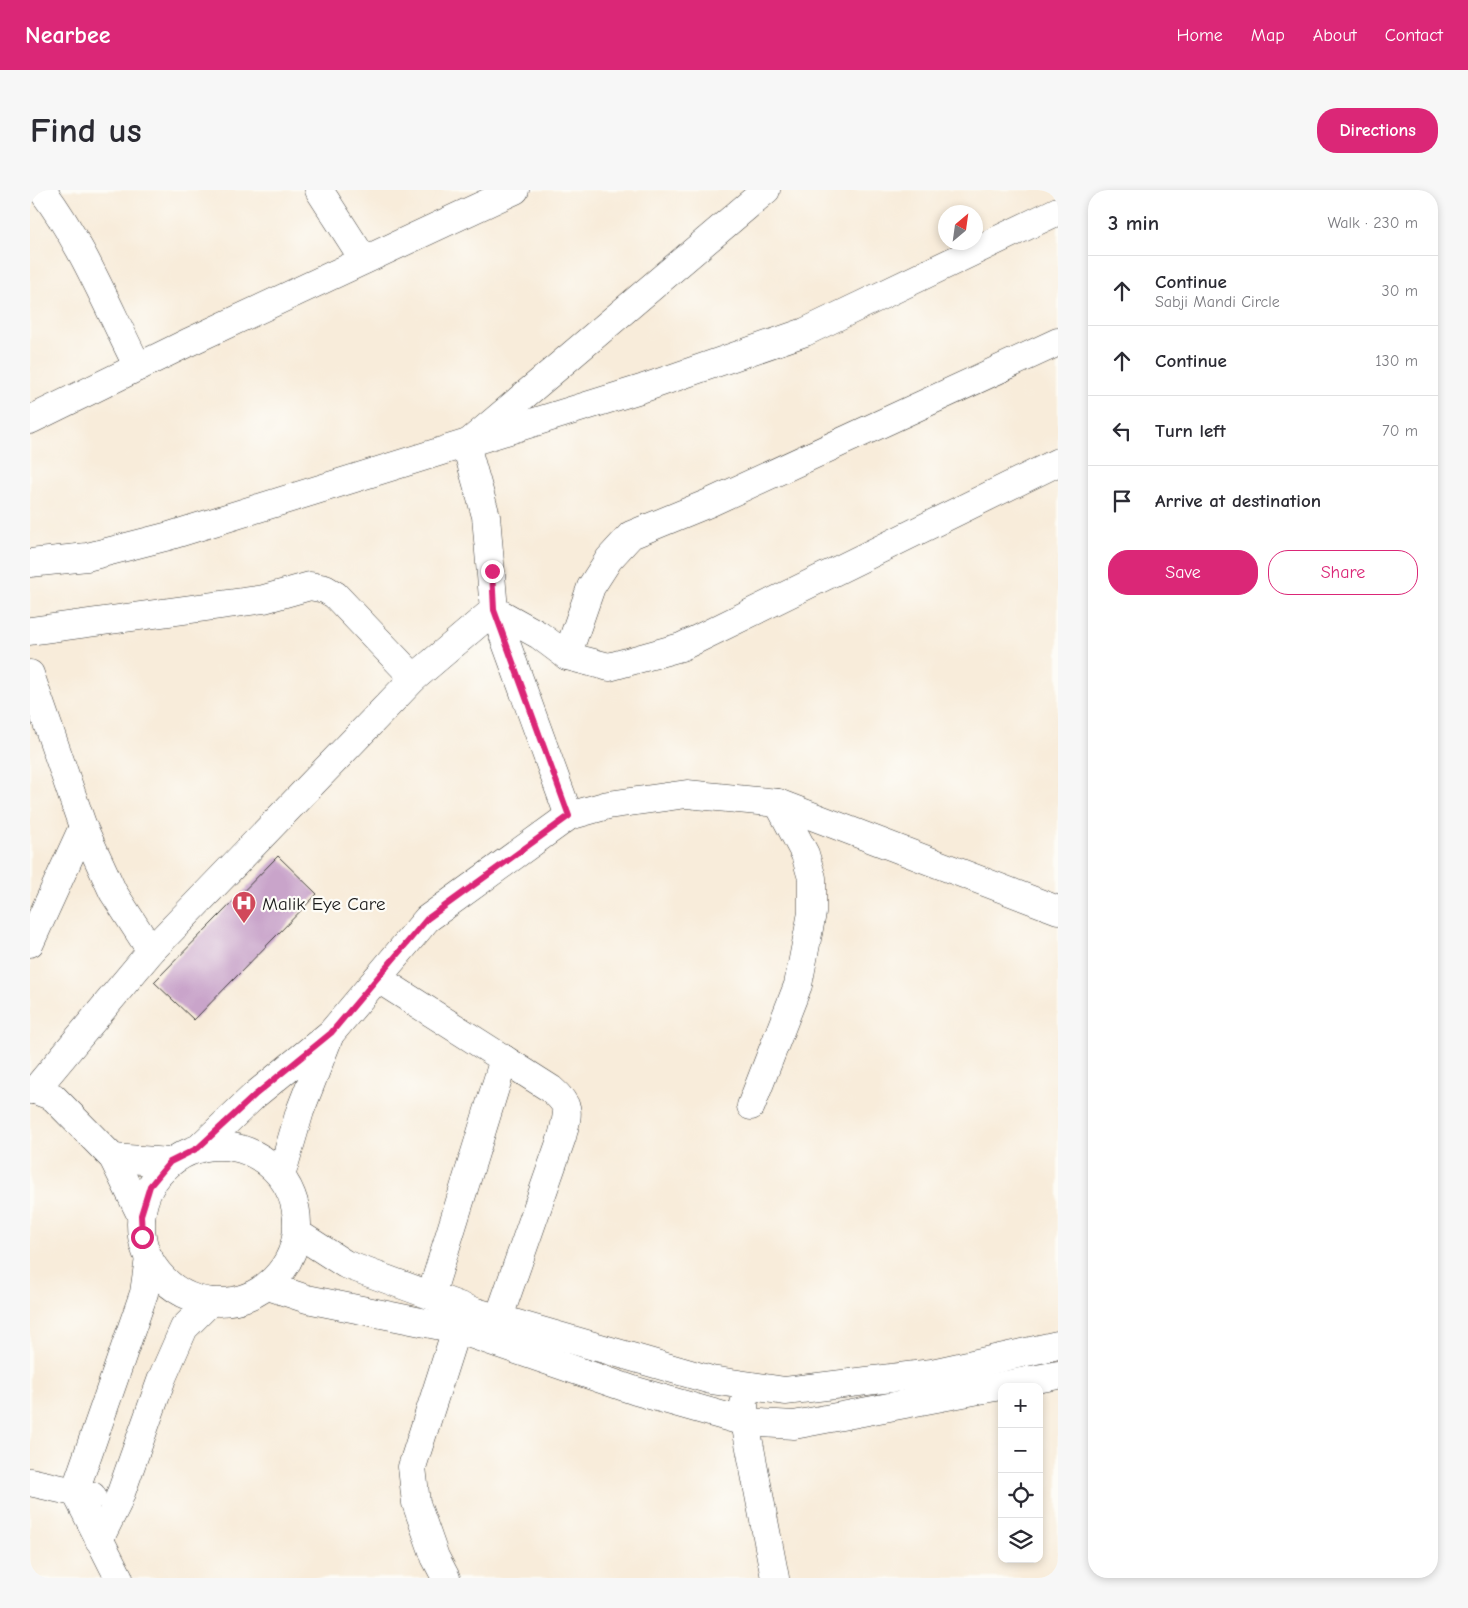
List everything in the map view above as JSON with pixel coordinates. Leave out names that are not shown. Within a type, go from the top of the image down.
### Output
[{"type":"street","points":[[42,190],[58,210],[138,367]]},
{"type":"street","points":[[319,190],[364,260]]},
{"type":"street","points":[[30,420],[138,367],[515,190]]},
{"type":"street","points":[[466,445],[766,190]]},
{"type":"street","points":[[30,563],[87,557],[169,536],[644,388],[805,332],[1058,211]]},
{"type":"street","points":[[567,656],[591,587],[609,559],[632,535],[709,503],[1058,342]]},
{"type":"street","points":[[466,445],[486,516],[494,610],[569,816]]},
{"type":"street","points":[[494,610],[538,634],[567,656],[609,668],[681,647],[1058,462]]},
{"type":"street","points":[[30,631],[264,599],[310,586],[326,589],[335,595],[414,678]]},
{"type":"street","points":[[141,1215],[113,1158],[52,1097],[32,1090],[151,951],[414,678],[494,610]]},
{"type":"street","points":[[30,674],[83,827],[113,892],[151,951]]},
{"type":"street","points":[[198,1148],[228,1146],[258,1156],[281,1176],[295,1203],[298,1233],[288,1262],[268,1286],[241,1300],[210,1302],[185,1295],[164,1280],[148,1258],[142,1237],[141,1215],[150,1186],[170,1162],[198,1148],[255,1095],[331,1033],[427,919],[569,816],[608,805],[687,794],[778,803],[1058,910]]},
{"type":"street","points":[[751,1106],[798,985],[812,913],[812,878],[805,854],[778,803]]},
{"type":"street","points":[[30,943],[42,894],[83,827]]},
{"type":"street","points":[[377,978],[551,1089],[565,1101],[568,1116],[562,1137],[498,1320]]},
{"type":"street","points":[[281,1176],[300,1111],[331,1033]]},
{"type":"street","points":[[431,1295],[504,1059]]},
{"type":"street","points":[[113,1158],[170,1162]]},
{"type":"street","points":[[298,1233],[345,1264],[431,1295],[460,1318],[636,1390],[744,1422],[794,1425],[1058,1375]]},
{"type":"street","points":[[119,1578],[75,1491],[144,1293],[148,1258]]},
{"type":"street","points":[[268,1286],[307,1299],[410,1318],[498,1320],[711,1380],[785,1390],[932,1373],[1058,1345]]},
{"type":"street","points":[[99,1540],[117,1504],[162,1378],[184,1328],[210,1302]]},
{"type":"street","points":[[446,1578],[416,1503],[412,1467],[460,1318]]},
{"type":"street","points":[[742,1385],[744,1422],[775,1578]]},
{"type":"street","points":[[30,1482],[75,1491],[117,1504]]},
{"type":"building","points":[[278,856],[317,894],[194,1020],[154,982]]},
{"type":"place","name":"Malik Eye Care","points":[[244,924]]},
{"type":"route","points":[[142,1237],[141,1215],[150,1186],[170,1162],[198,1148],[255,1095],[331,1033],[427,919],[569,816],[494,610],[492,571]]}]
